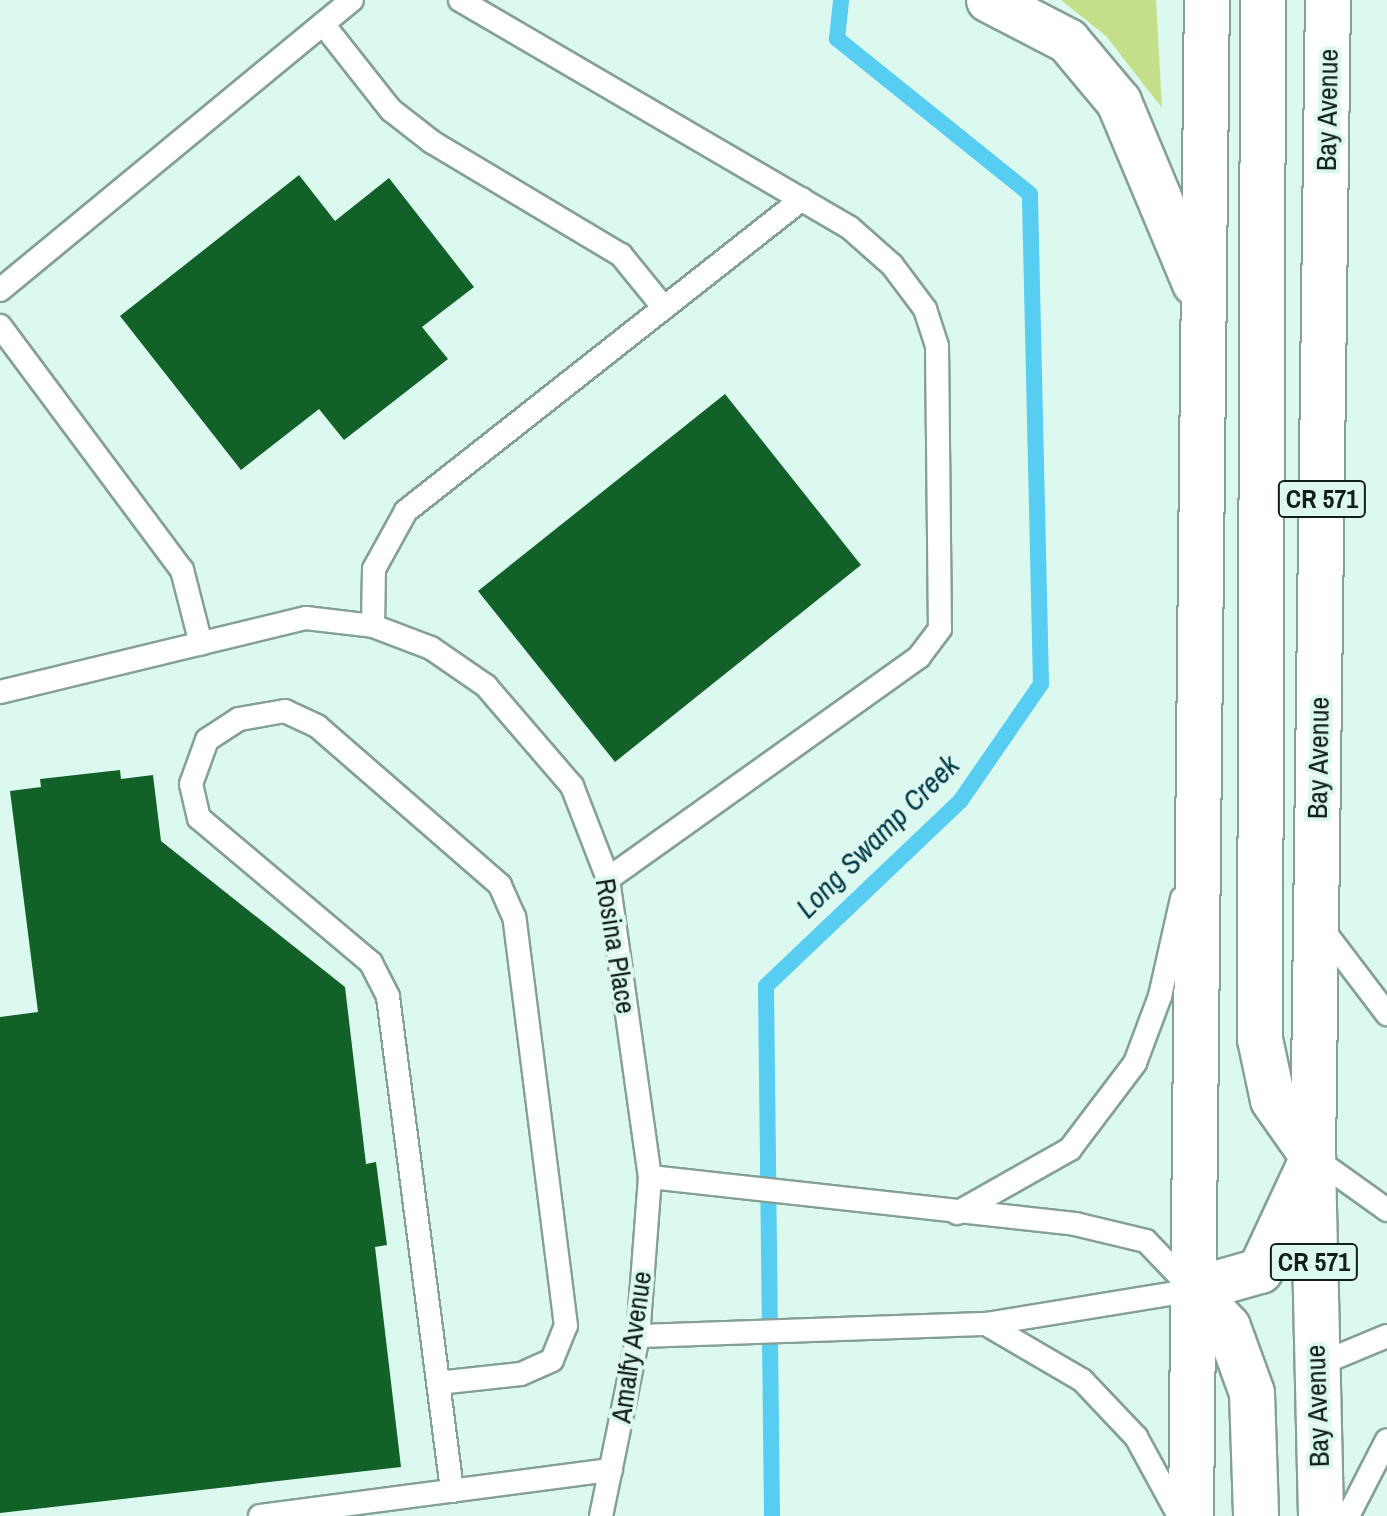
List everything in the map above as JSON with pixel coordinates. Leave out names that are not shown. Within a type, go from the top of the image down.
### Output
[{"type":"main road","points":[[989,0],[1068,41],[1119,102],[1202,301]]},
{"type":"main road","points":[[1191,1516],[1189,1442],[1207,0]]},
{"type":"main road","points":[[1193,1290],[1260,1271],[1313,1157],[1273,1100],[1260,1039],[1263,0]]},
{"type":"main road","name":"Bay Avenue","points":[[1321,1516],[1315,1366],[1313,1157],[1328,0]]},
{"type":"main road","points":[[1327,76],[1357,0]]},
{"type":"main road","points":[[1193,1290],[1228,1327],[1252,1393],[1256,1516]]},
{"type":"main road","points":[[1189,1442],[1252,1393],[1315,1366]]},
{"type":"lane","points":[[0,290],[352,0]]},
{"type":"lane","points":[[460,0],[849,227],[892,265],[925,309],[937,346],[940,629],[919,657],[608,879]]},
{"type":"lane","points":[[323,24],[391,110],[432,142],[621,255],[664,308]]},
{"type":"lane","points":[[373,626],[374,569],[406,511],[802,199]]},
{"type":"lane","points":[[0,326],[182,570],[201,644]]},
{"type":"lane","name":"Rosina Place","points":[[0,692],[306,618],[373,626],[431,648],[486,686],[521,720],[572,786],[608,879],[650,1177]]},
{"type":"lane","points":[[438,1383],[521,1374],[552,1360],[566,1326],[514,917],[500,885],[317,726],[285,711],[239,719],[207,740],[191,784],[199,818],[371,963],[388,997],[438,1383],[452,1491]]},
{"type":"lane","points":[[957,1213],[1070,1149],[1135,1063],[1160,996],[1197,830]]},
{"type":"lane","points":[[1316,922],[1387,1014]]},
{"type":"lane","points":[[1313,1157],[1387,1210]]},
{"type":"lane","points":[[650,1177],[1075,1224],[1146,1241],[1193,1290]]},
{"type":"lane","name":"Amalfy Avenue","points":[[601,1516],[638,1336],[650,1177]]},
{"type":"lane","points":[[638,1336],[986,1324],[1193,1290]]},
{"type":"lane","points":[[986,1324],[1082,1380],[1136,1437],[1179,1516]]},
{"type":"lane","points":[[1315,1366],[1387,1336]]},
{"type":"lane","points":[[1348,1516],[1387,1440]]},
{"type":"lane","points":[[260,1516],[611,1470]]},
{"type":"green space","points":[[1061,0],[1156,0],[1162,108],[1106,36]]},
{"type":"building","points":[[299,175],[335,221],[389,178],[474,287],[422,327],[448,359],[344,440],[319,409],[241,470],[120,316]]},
{"type":"building","points":[[725,394],[861,565],[615,762],[478,591]]},
{"type":"building","points":[[120,770],[121,779],[153,775],[161,841],[345,987],[366,1164],[376,1162],[387,1245],[375,1247],[401,1467],[0,1513],[0,1017],[38,1012],[10,791],[41,787],[40,779]]},
{"type":"waterway","name":"Long Swamp Creek","points":[[772,1516],[766,986],[961,800],[1041,684],[1030,194],[837,39],[841,0]]}]
